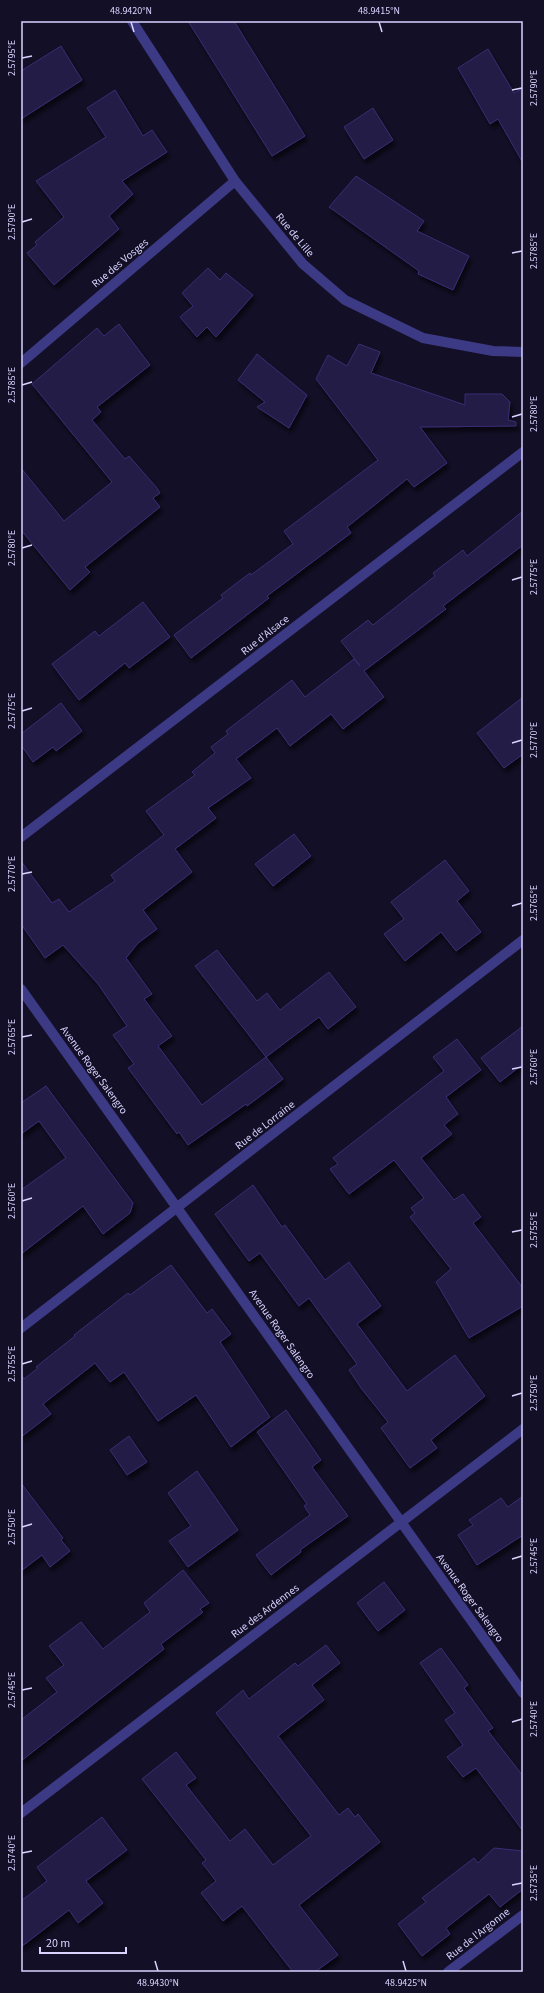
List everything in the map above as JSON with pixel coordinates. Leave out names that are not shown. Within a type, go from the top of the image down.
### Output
[{"type":"street","name":"Rue de Lille","points":[[132,21],[235,180],[302,264],[345,300],[423,338],[492,351],[523,352]]},
{"type":"street","name":"Rue des Vosges","points":[[21,363],[235,180]]},
{"type":"street","name":"Rue d'Alsace","points":[[21,837],[523,452]]},
{"type":"street","name":"Rue de Lorraine","points":[[21,1328],[523,940]]},
{"type":"street","name":"Avenue Roger Salengro","points":[[21,989],[523,1692]]},
{"type":"street","name":"Rue des Ardennes","points":[[21,1813],[523,1429]]},
{"type":"street","name":"Rue de l'Argonne","points":[[448,1972],[523,1915]]},
{"type":"building","points":[[188,21],[234,21],[305,136],[272,156]]},
{"type":"building","points":[[61,46],[82,80],[21,119],[21,71]]},
{"type":"building","points":[[488,49],[514,93],[523,88],[523,163],[498,119],[490,124],[458,68]]},
{"type":"building","points":[[115,90],[143,136],[152,130],[167,152],[122,181],[133,194],[109,216],[119,229],[54,285],[27,253],[37,245],[35,242],[64,217],[36,181],[106,137],[87,108]]},
{"type":"building","points":[[373,108],[393,140],[364,159],[344,127]]},
{"type":"building","points":[[356,176],[424,221],[417,231],[469,256],[453,290],[418,274],[419,271],[329,207]]},
{"type":"building","points":[[208,268],[220,280],[226,273],[253,295],[216,337],[207,327],[197,337],[180,317],[193,306],[182,293]]},
{"type":"building","points":[[119,324],[150,365],[97,407],[101,412],[92,420],[125,459],[129,456],[157,488],[160,493],[153,498],[160,507],[85,567],[90,572],[70,590],[21,530],[21,468],[64,521],[112,482],[32,384],[97,328],[104,336]]},
{"type":"building","points":[[359,344],[380,352],[371,373],[465,405],[465,394],[502,394],[510,402],[508,420],[516,422],[516,426],[420,427],[447,463],[414,487],[407,479],[347,527],[351,533],[267,596],[269,598],[191,658],[174,635],[223,598],[221,595],[293,544],[284,531],[378,460],[316,379],[328,355],[347,366]]},
{"type":"building","points":[[257,354],[307,395],[289,428],[257,407],[265,402],[238,380]]},
{"type":"building","points":[[523,511],[523,545],[443,606],[446,609],[364,671],[384,697],[343,729],[331,714],[290,746],[277,728],[236,759],[251,778],[208,808],[216,818],[175,849],[192,872],[143,910],[157,929],[138,943],[126,958],[152,994],[144,999],[172,1036],[158,1046],[202,1105],[266,1057],[283,1079],[247,1106],[246,1104],[188,1145],[179,1132],[177,1134],[128,1068],[134,1064],[113,1035],[127,1026],[98,984],[63,945],[45,958],[21,924],[21,861],[52,903],[59,899],[69,912],[115,881],[111,875],[164,835],[146,811],[195,775],[192,772],[215,753],[211,747],[228,734],[226,731],[292,680],[305,697],[354,659],[360,666],[341,641],[368,620],[373,625],[435,576],[433,573],[463,550],[467,556]]},
{"type":"building","points":[[143,602],[170,637],[129,668],[125,663],[79,700],[52,664],[95,631],[99,636]]},
{"type":"building","points":[[523,697],[523,754],[504,768],[477,733]]},
{"type":"building","points":[[61,703],[82,731],[56,751],[53,747],[33,762],[21,745],[21,734]]},
{"type":"building","points":[[294,834],[311,856],[273,886],[255,864]]},
{"type":"building","points":[[445,860],[469,891],[457,901],[481,932],[456,951],[441,932],[405,961],[384,934],[404,919],[391,902]]},
{"type":"building","points":[[217,950],[257,1001],[267,993],[280,1010],[329,972],[356,1007],[328,1029],[319,1017],[266,1057],[195,966]]},
{"type":"building","points":[[523,1026],[523,1064],[500,1082],[481,1058]]},
{"type":"building","points":[[457,1039],[481,1070],[446,1097],[458,1114],[444,1125],[452,1134],[421,1158],[454,1200],[463,1194],[481,1217],[473,1223],[523,1288],[523,1306],[469,1338],[436,1282],[451,1269],[410,1217],[415,1213],[411,1208],[424,1198],[394,1160],[349,1194],[330,1169],[338,1164],[333,1158],[444,1071],[433,1057]]},
{"type":"building","points":[[46,1086],[133,1203],[130,1213],[103,1234],[83,1206],[21,1254],[21,1190],[66,1158],[39,1121],[21,1134],[21,1103]]},
{"type":"building","points":[[253,1185],[282,1227],[285,1225],[325,1280],[349,1262],[381,1306],[357,1324],[407,1391],[455,1355],[485,1396],[431,1440],[437,1448],[410,1468],[381,1428],[388,1422],[361,1388],[349,1370],[357,1364],[309,1298],[299,1306],[260,1253],[249,1261],[215,1214]]},
{"type":"building","points":[[171,1265],[207,1313],[212,1309],[231,1334],[220,1342],[270,1417],[231,1447],[196,1395],[158,1421],[124,1372],[110,1382],[95,1363],[43,1404],[51,1414],[21,1437],[21,1375],[24,1379],[38,1368],[36,1367],[75,1336],[74,1335],[128,1293],[130,1295]]},
{"type":"building","points":[[286,1410],[321,1460],[312,1467],[348,1516],[300,1550],[301,1552],[271,1575],[256,1555],[310,1515],[304,1506],[307,1504],[257,1432]]},
{"type":"building","points":[[129,1436],[147,1462],[127,1475],[110,1450]]},
{"type":"building","points":[[197,1471],[238,1530],[188,1567],[169,1541],[191,1526],[168,1493]]},
{"type":"building","points":[[21,1483],[63,1538],[61,1540],[70,1551],[50,1567],[42,1555],[21,1571]]},
{"type":"building","points":[[523,1496],[523,1535],[477,1565],[458,1535],[473,1525],[469,1520],[501,1498],[508,1507]]},
{"type":"building","points":[[183,1570],[209,1603],[200,1609],[203,1612],[161,1644],[164,1649],[21,1761],[21,1720],[57,1692],[46,1678],[64,1665],[49,1646],[81,1622],[103,1649],[150,1612],[144,1603]]},
{"type":"building","points":[[384,1582],[405,1610],[378,1631],[357,1603]]},
{"type":"building","points":[[326,1645],[340,1663],[312,1685],[324,1700],[278,1736],[339,1815],[348,1808],[355,1817],[358,1814],[380,1842],[299,1905],[338,1955],[315,1972],[293,1972],[242,1906],[223,1921],[201,1893],[216,1881],[202,1863],[206,1860],[142,1779],[176,1752],[196,1778],[186,1785],[230,1841],[245,1829],[273,1865],[311,1836],[216,1713],[243,1690],[249,1699],[295,1663],[298,1666]]},
{"type":"building","points":[[441,1648],[468,1685],[464,1688],[493,1728],[488,1731],[523,1776],[523,1831],[476,1768],[463,1777],[447,1757],[463,1745],[445,1720],[455,1713],[420,1663]]},
{"type":"building","points":[[102,1817],[127,1850],[86,1881],[103,1903],[78,1923],[69,1910],[21,1947],[21,1901],[47,1881],[37,1867]]},
{"type":"building","points":[[494,1848],[523,1851],[523,1889],[500,1907],[489,1894],[446,1928],[450,1934],[422,1956],[398,1924],[426,1902],[422,1898],[474,1858],[478,1863]]}]
